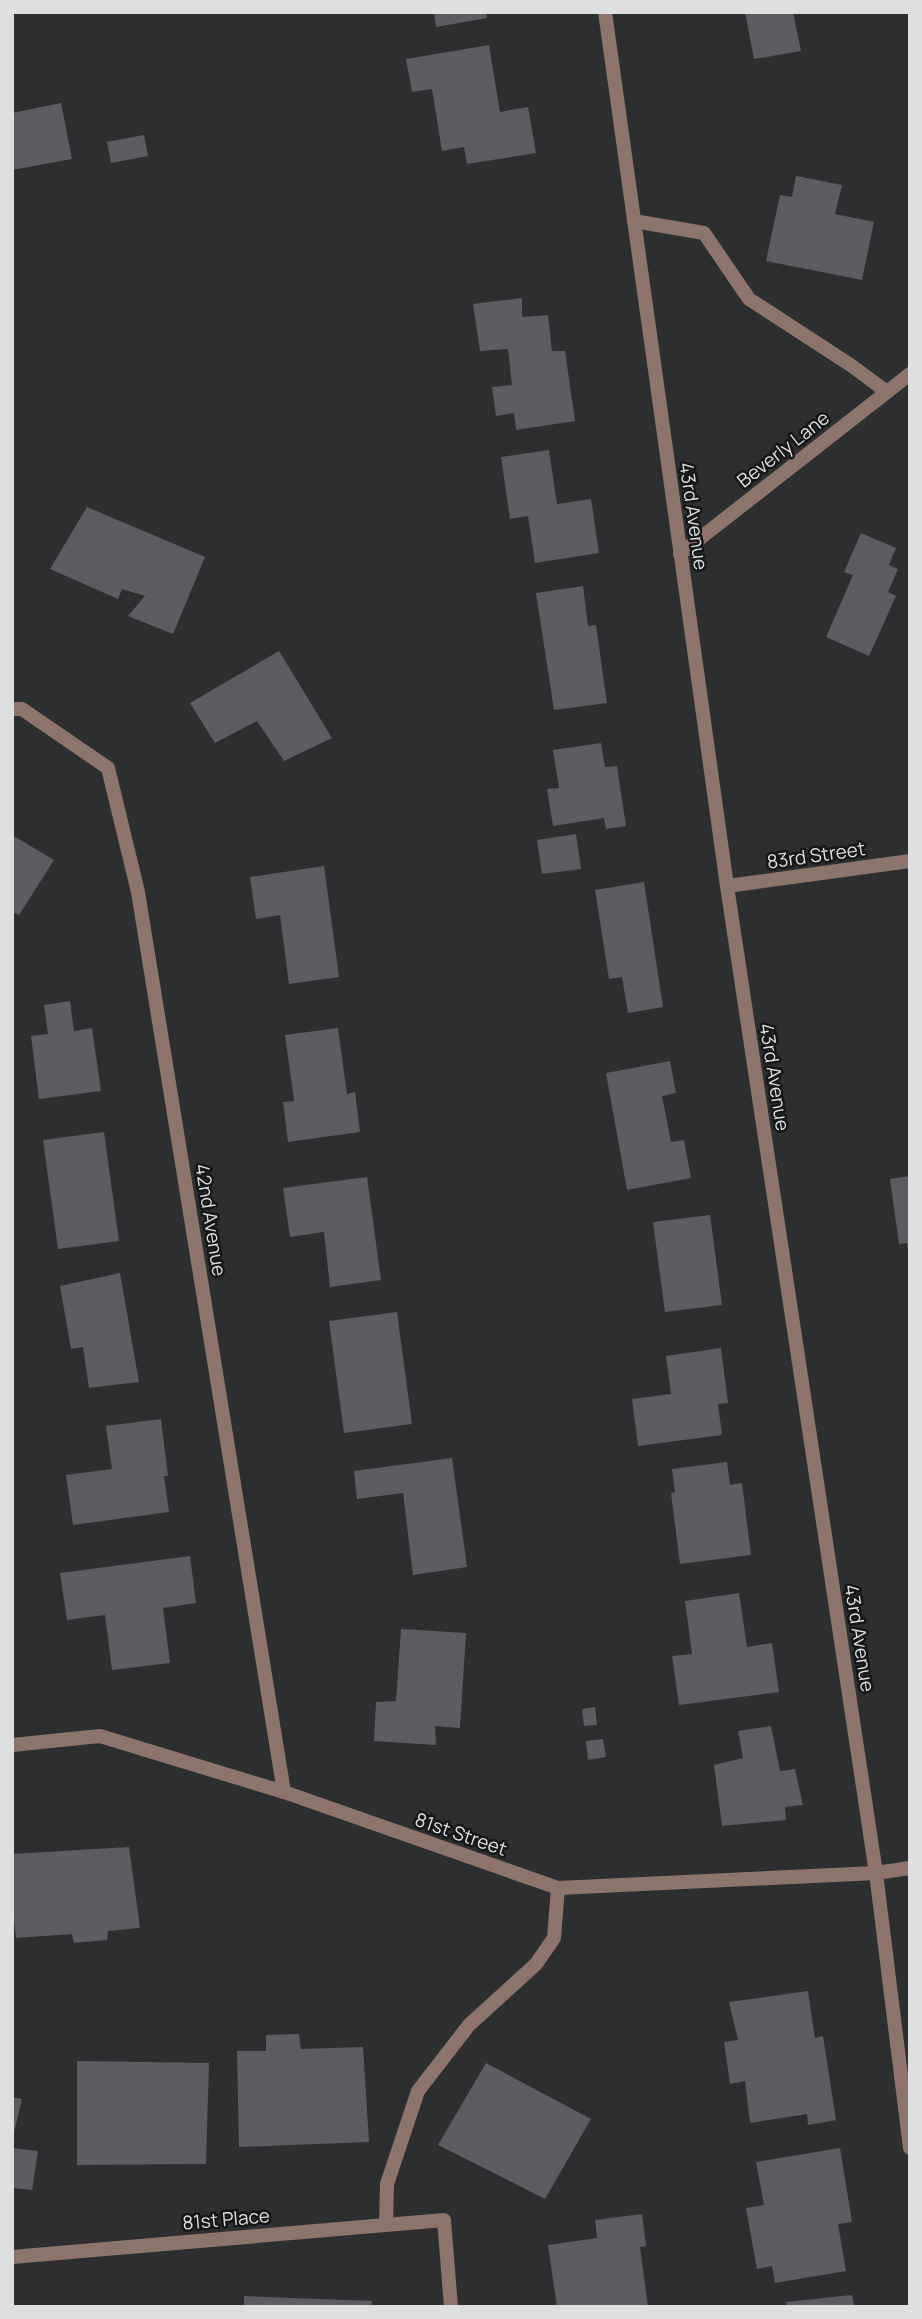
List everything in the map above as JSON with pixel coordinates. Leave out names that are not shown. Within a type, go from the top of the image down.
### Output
[{"type":"street","name":"43rd Avenue","points":[[605,12],[727,886],[876,1873],[910,2148]]},
{"type":"street","points":[[634,221],[704,233],[749,299],[887,392]]},
{"type":"street","name":"Beverly Lane","points":[[680,554],[910,374]]},
{"type":"street","name":"42nd Avenue","points":[[12,709],[22,709],[108,768],[138,892],[284,1792]]},
{"type":"street","name":"83rd Street","points":[[727,886],[910,861]]},
{"type":"street","name":"81st Street","points":[[12,1745],[100,1736],[284,1792],[558,1888],[876,1873],[910,1868]]},
{"type":"street","points":[[386,2225],[387,2184],[418,2091],[469,2025],[536,1964],[554,1938],[558,1888]]},
{"type":"street","name":"81st Place","points":[[12,2257],[444,2220],[451,2307]]},
{"type":"building","points":[[434,12],[486,12],[487,18],[436,27]]},
{"type":"building","points":[[745,12],[793,12],[801,51],[754,59]]},
{"type":"building","points":[[489,45],[500,112],[528,107],[536,153],[467,164],[464,147],[442,151],[432,89],[412,92],[406,59]]},
{"type":"building","points":[[61,103],[72,159],[12,170],[12,113]]},
{"type":"building","points":[[144,135],[148,156],[111,163],[107,142]]},
{"type":"building","points":[[796,176],[842,185],[835,214],[874,222],[862,280],[766,261],[780,195],[792,197]]},
{"type":"building","points":[[522,298],[522,317],[548,315],[552,351],[565,351],[575,421],[516,430],[514,413],[496,416],[492,387],[512,385],[508,349],[480,351],[473,304]]},
{"type":"building","points":[[549,450],[557,504],[591,499],[599,553],[535,563],[528,516],[510,519],[501,457]]},
{"type":"building","points":[[87,507],[205,557],[173,634],[128,616],[145,596],[122,589],[118,599],[50,569]]},
{"type":"building","points":[[861,533],[896,548],[889,565],[898,569],[888,592],[896,596],[869,656],[826,637],[853,575],[844,572]]},
{"type":"building","points":[[583,586],[588,626],[596,625],[607,703],[554,710],[536,593]]},
{"type":"building","points":[[279,651],[332,738],[284,761],[257,721],[215,743],[190,703]]},
{"type":"building","points":[[601,743],[605,767],[617,766],[626,826],[606,829],[604,818],[553,826],[547,789],[559,788],[553,750]]},
{"type":"building","points":[[576,834],[581,869],[542,874],[537,840]]},
{"type":"building","points":[[12,835],[54,860],[19,915],[12,912]]},
{"type":"building","points":[[324,866],[339,977],[289,984],[280,915],[256,919],[250,877]]},
{"type":"building","points":[[644,882],[663,1007],[628,1013],[622,977],[609,979],[595,890]]},
{"type":"building","points":[[70,1001],[74,1031],[92,1028],[101,1091],[39,1099],[31,1036],[48,1034],[44,1005]]},
{"type":"building","points":[[338,1028],[347,1094],[355,1092],[360,1132],[288,1142],[283,1102],[294,1101],[285,1035]]},
{"type":"building","points":[[670,1061],[676,1093],[662,1096],[671,1142],[684,1140],[691,1178],[627,1190],[606,1073]]},
{"type":"building","points":[[104,1132],[119,1241],[58,1249],[43,1140]]},
{"type":"building","points":[[910,1176],[908,1252],[907,1243],[899,1244],[890,1179]]},
{"type":"building","points":[[367,1177],[381,1280],[330,1287],[324,1232],[290,1237],[283,1188]]},
{"type":"building","points":[[710,1215],[722,1305],[665,1312],[653,1222]]},
{"type":"building","points":[[120,1273],[139,1382],[89,1388],[83,1347],[71,1349],[60,1286]]},
{"type":"building","points":[[397,1312],[412,1424],[344,1433],[329,1321]]},
{"type":"building","points":[[721,1348],[728,1403],[718,1404],[722,1435],[638,1446],[632,1399],[671,1394],[666,1356]]},
{"type":"building","points":[[161,1419],[169,1512],[73,1525],[66,1475],[112,1469],[106,1426]]},
{"type":"building","points":[[452,1458],[467,1567],[413,1575],[403,1493],[357,1499],[354,1471]]},
{"type":"building","points":[[727,1462],[730,1485],[742,1483],[751,1555],[680,1564],[671,1493],[675,1492],[672,1469]]},
{"type":"building","points":[[190,1556],[196,1603],[163,1608],[170,1663],[112,1670],[105,1615],[67,1620],[60,1573]]},
{"type":"building","points":[[739,1593],[747,1647],[772,1643],[779,1692],[679,1705],[672,1656],[692,1654],[685,1601]]},
{"type":"building","points":[[401,1629],[466,1633],[460,1728],[435,1726],[436,1745],[374,1741],[376,1702],[396,1701]]},
{"type":"building","points":[[595,1707],[597,1725],[584,1726],[582,1709]]},
{"type":"building","points":[[771,1726],[780,1771],[795,1769],[803,1805],[785,1807],[786,1820],[722,1826],[714,1765],[743,1758],[738,1731]]},
{"type":"building","points":[[603,1739],[606,1757],[588,1760],[586,1741]]},
{"type":"building","points":[[129,1847],[140,1928],[108,1931],[107,1940],[74,1943],[72,1934],[16,1938],[12,1899],[12,1854]]},
{"type":"building","points":[[808,1991],[815,2038],[823,2036],[836,2120],[808,2125],[807,2114],[750,2123],[745,2081],[730,2084],[724,2042],[738,2040],[729,2002]]},
{"type":"building","points":[[299,2034],[301,2049],[363,2047],[369,2142],[239,2147],[237,2051],[266,2051],[266,2035]]},
{"type":"building","points":[[77,2061],[209,2063],[206,2164],[77,2165]]},
{"type":"building","points":[[486,2063],[591,2119],[545,2199],[438,2145]]},
{"type":"building","points":[[12,2097],[22,2099],[13,2137],[12,2137]]},
{"type":"building","points":[[12,2148],[38,2151],[32,2190],[12,2188]]},
{"type":"building","points":[[840,2148],[852,2222],[838,2224],[846,2271],[775,2283],[772,2266],[757,2269],[746,2208],[764,2205],[756,2162]]},
{"type":"building","points":[[642,2214],[646,2246],[640,2247],[648,2307],[557,2307],[548,2245],[597,2238],[595,2220]]},
{"type":"building","points":[[852,2295],[854,2307],[787,2307],[786,2302]]},
{"type":"building","points":[[244,2296],[372,2301],[371,2307],[244,2307]]}]
